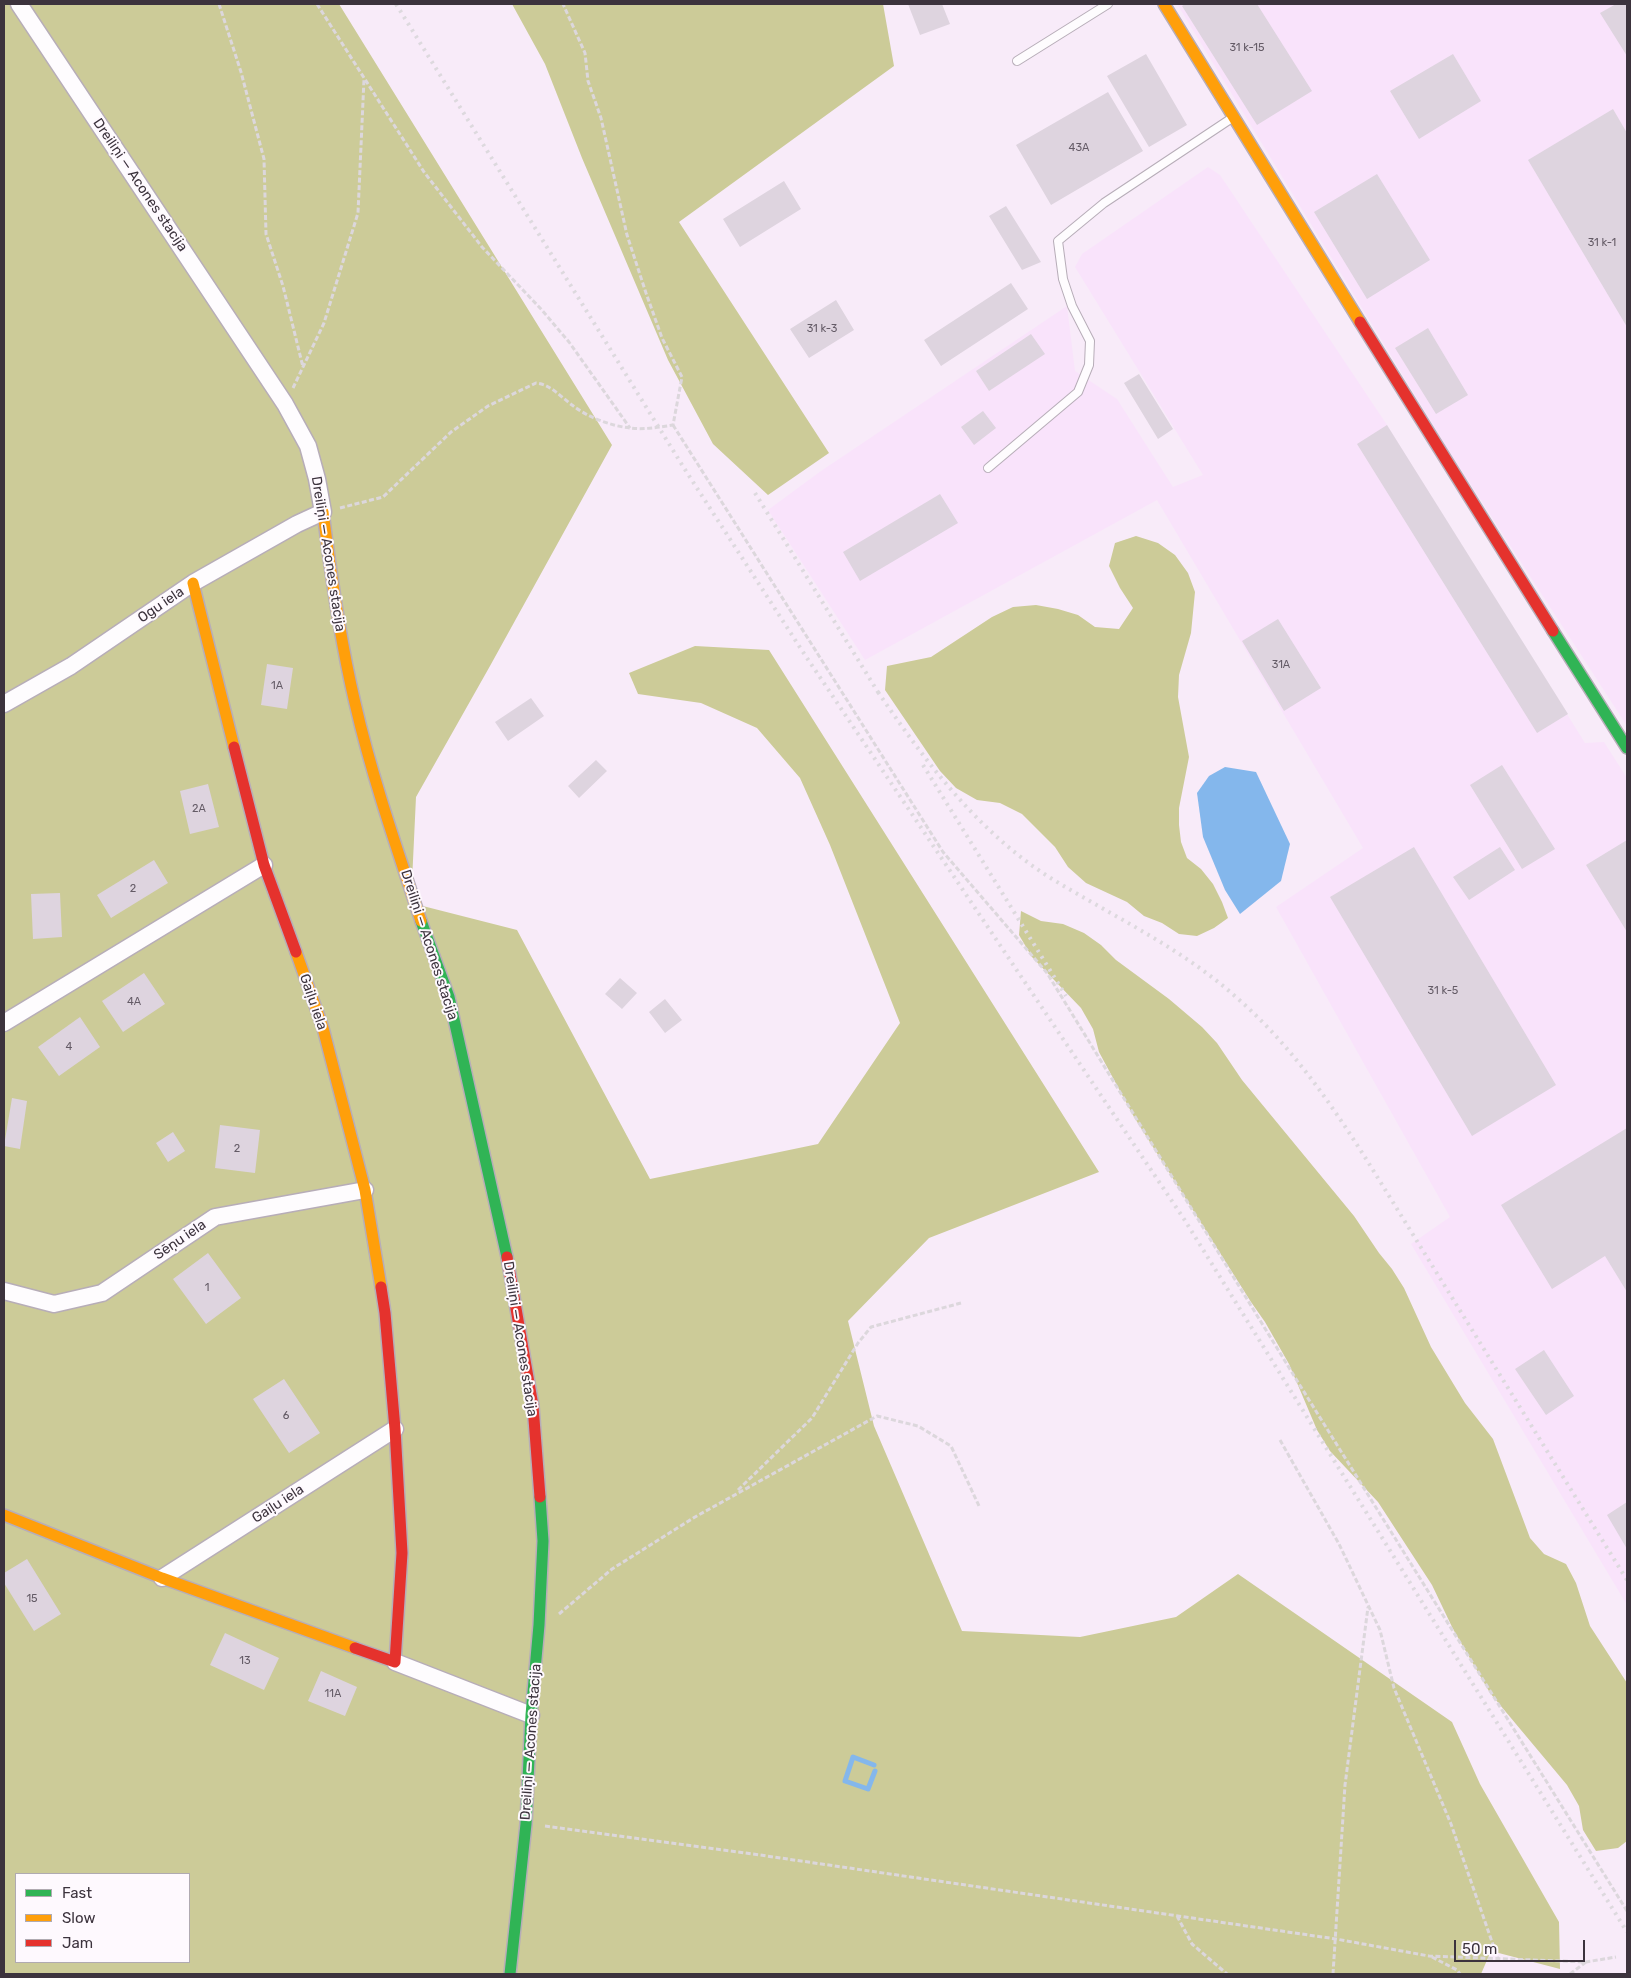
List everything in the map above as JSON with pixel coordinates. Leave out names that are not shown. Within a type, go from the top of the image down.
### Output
[{"type":"street","name":"Dreiliņi — Acones stacija","points":[[18,4],[285,404],[308,446],[317,479],[337,618],[355,704],[387,819],[449,997],[506,1248],[533,1406],[543,1541],[539,1625],[531,1715],[526,1824],[510,1974]]},
{"type":"street","points":[[1164,4],[1416,414],[1627,748]]},
{"type":"street","name":"Ogu iela","points":[[4,704],[70,666],[193,583],[297,524],[323,512]]},
{"type":"street","name":"Gaiļu iela","points":[[193,583],[264,865],[323,1028],[365,1190],[385,1313],[395,1429],[402,1553],[395,1662]]},
{"type":"street","points":[[4,1023],[264,865]]},
{"type":"street","name":"Sēņu iela","points":[[4,1291],[54,1304],[102,1293],[215,1217],[365,1190]]},
{"type":"street","name":"Gaiļu iela","points":[[162,1578],[395,1429]]},
{"type":"street","points":[[4,1515],[162,1578],[395,1662],[531,1715]]},
{"type":"lane","points":[[1017,61],[1108,4]]},
{"type":"lane","points":[[988,468],[1078,392],[1089,365],[1090,341],[1072,306],[1063,278],[1058,241],[1104,203],[1234,117]]},
{"type":"path","points":[[220,4],[242,72],[264,159],[266,234],[283,286],[303,368]]},
{"type":"path","points":[[317,4],[424,172],[482,247],[541,309],[569,342],[630,428]]},
{"type":"path","points":[[563,4],[585,53],[588,80],[600,118],[628,235],[646,293],[662,338],[682,377],[673,425],[943,852],[1047,973],[1301,1388],[1627,1911]]},
{"type":"path","points":[[285,404],[324,323],[358,213],[364,78]]},
{"type":"path","points":[[323,512],[383,497],[451,432],[488,406],[536,383],[544,384],[589,416],[630,428],[673,425]]},
{"type":"path","points":[[734,1494],[812,1418],[858,1343],[871,1327],[961,1303]]},
{"type":"path","points":[[539,1625],[557,1617],[612,1569],[695,1517],[876,1416],[918,1426],[951,1446],[980,1508]]},
{"type":"path","points":[[1280,1440],[1339,1544],[1380,1630],[1394,1688],[1451,1824],[1498,1959]]},
{"type":"path","points":[[1334,1974],[1344,1785],[1368,1606]]},
{"type":"path","points":[[526,1824],[1336,1938],[1429,1956],[1586,1962],[1616,1957]]},
{"type":"path","points":[[1176,1916],[1192,1944],[1227,1974]]},
{"type":"path","points":[[1429,1956],[1457,1970],[1460,1974]]},
{"type":"path","points":[[1570,1974],[1586,1962]]},
{"type":"shaded area","points":[[4,4],[339,4],[612,445],[416,797],[411,903],[517,930],[650,1179],[818,1144],[900,1023],[830,845],[800,778],[757,728],[701,703],[638,694],[629,673],[695,646],[769,650],[1099,1172],[929,1238],[848,1321],[874,1426],[962,1631],[1080,1637],[1176,1617],[1238,1574],[1452,1722],[1480,1784],[1559,1922],[1560,1969],[1491,1951],[1481,1974],[4,1974]]},
{"type":"shaded area","points":[[512,4],[883,4],[894,66],[679,222],[829,453],[768,495],[713,444],[668,360],[582,158],[545,64]]},
{"type":"shaded area","points":[[1177,4],[1627,4],[1627,726],[1449,451]]},
{"type":"shaded area","points":[[1208,167],[1220,175],[1387,425],[1585,743],[1604,742],[1627,778],[1627,1605],[1411,1244],[1450,1217],[1276,907],[1363,848],[1157,500],[865,660],[768,510],[821,471],[1067,306],[1075,371],[1117,399],[1173,487],[1203,475],[1075,267],[1082,254]]},
{"type":"shaded area","points":[[1136,536],[1158,543],[1175,555],[1188,573],[1195,592],[1191,633],[1179,675],[1178,697],[1189,757],[1179,808],[1179,825],[1181,842],[1187,858],[1201,869],[1213,884],[1228,918],[1214,928],[1197,936],[1179,934],[1162,923],[1144,916],[1127,902],[1086,883],[1068,867],[1055,847],[1022,814],[1000,803],[977,800],[956,788],[940,771],[885,690],[887,666],[931,657],[992,617],[1013,607],[1036,605],[1058,609],[1078,615],[1095,627],[1119,629],[1133,608],[1109,566],[1115,543]]},
{"type":"shaded area","points":[[1021,911],[1041,921],[1063,924],[1084,933],[1202,1027],[1217,1043],[1242,1080],[1354,1216],[1392,1269],[1404,1288],[1431,1347],[1465,1403],[1493,1439],[1530,1538],[1544,1554],[1566,1564],[1576,1583],[1590,1626],[1627,1683],[1627,1841],[1618,1848],[1596,1851],[1583,1830],[1579,1806],[1567,1785],[1490,1693],[1453,1629],[1432,1585],[1378,1502],[1330,1451],[1317,1430],[1289,1364],[1265,1322],[1134,1117],[1099,1052],[1093,1029],[1081,1008],[1032,957],[1019,935]]},
{"type":"water","points":[[1225,767],[1256,772],[1290,844],[1281,881],[1240,914],[1225,890],[1203,837],[1197,793],[1209,776]]},
{"type":"building","points":[[908,4],[942,4],[950,24],[920,35]]},
{"type":"building","points":[[1185,4],[1257,4],[1312,91],[1257,125],[1182,6]]},
{"type":"building","points":[[1616,4],[1627,4],[1627,56],[1600,13]]},
{"type":"building","points":[[1146,54],[1187,125],[1149,147],[1107,76]]},
{"type":"building","points":[[1453,54],[1481,101],[1419,139],[1390,91]]},
{"type":"building","points":[[1108,92],[1143,151],[1051,205],[1016,145]]},
{"type":"building","points":[[1613,109],[1627,133],[1627,327],[1528,160]]},
{"type":"building","points":[[1377,174],[1430,260],[1367,299],[1314,212]]},
{"type":"building","points":[[784,181],[801,209],[740,247],[723,219]]},
{"type":"building","points":[[1006,206],[1041,262],[1022,270],[989,216]]},
{"type":"building","points":[[1011,283],[1028,309],[941,366],[924,340]]},
{"type":"building","points":[[836,300],[854,330],[809,358],[790,329]]},
{"type":"building","points":[[1428,328],[1468,395],[1436,414],[1395,348]]},
{"type":"building","points":[[1031,334],[1045,354],[989,391],[976,371]]},
{"type":"building","points":[[1139,374],[1173,429],[1158,439],[1124,383]]},
{"type":"building","points":[[983,411],[996,428],[974,445],[961,427]]},
{"type":"building","points":[[1387,425],[1568,714],[1537,733],[1357,444]]},
{"type":"building","points":[[940,494],[958,523],[860,581],[843,552]]},
{"type":"building","points":[[1278,619],[1321,688],[1284,711],[1242,641]]},
{"type":"building","points":[[267,664],[293,668],[287,709],[261,705]]},
{"type":"building","points":[[531,698],[544,716],[508,741],[495,722]]},
{"type":"building","points":[[596,760],[607,771],[579,798],[568,786]]},
{"type":"building","points":[[1502,765],[1555,849],[1522,869],[1470,785]]},
{"type":"building","points":[[208,784],[219,827],[190,834],[180,791]]},
{"type":"building","points":[[1627,840],[1627,932],[1586,865]]},
{"type":"building","points":[[1414,847],[1556,1085],[1472,1136],[1330,897]]},
{"type":"building","points":[[1500,847],[1515,870],[1469,900],[1453,877]]},
{"type":"building","points":[[154,860],[168,883],[111,918],[97,895]]},
{"type":"building","points":[[60,893],[62,937],[33,939],[31,894]]},
{"type":"building","points":[[144,973],[165,1004],[123,1032],[102,1001]]},
{"type":"building","points":[[620,978],[637,993],[622,1009],[605,994]]},
{"type":"building","points":[[665,999],[682,1020],[665,1033],[649,1012]]},
{"type":"building","points":[[80,1017],[100,1047],[59,1076],[38,1047]]},
{"type":"building","points":[[12,1098],[27,1101],[20,1149],[4,1146]]},
{"type":"building","points":[[220,1125],[260,1130],[255,1173],[215,1168]]},
{"type":"building","points":[[1627,1128],[1627,1292],[1605,1256],[1552,1289],[1501,1205]]},
{"type":"building","points":[[173,1132],[185,1151],[168,1162],[156,1143]]},
{"type":"building","points":[[208,1253],[241,1298],[206,1324],[173,1279]]},
{"type":"building","points":[[1544,1350],[1574,1396],[1546,1415],[1515,1369]]},
{"type":"building","points":[[284,1379],[320,1433],[289,1453],[253,1399]]},
{"type":"building","points":[[1627,1502],[1627,1549],[1607,1515]]},
{"type":"building","points":[[27,1559],[61,1614],[34,1631],[4,1583],[4,1573]]},
{"type":"building","points":[[225,1633],[279,1658],[264,1690],[210,1665]]},
{"type":"building","points":[[321,1671],[357,1687],[345,1716],[308,1701]]},
{"type":"waterway","points":[[874,1765],[853,1757],[845,1781],[868,1789],[875,1771]]},
{"type":"railway","points":[[396,4],[684,468],[801,649],[1184,1219],[1627,1932]]},
{"type":"railway","points":[[755,493],[881,697]]},
{"type":"railway","points":[[878,692],[934,769],[954,793],[999,838],[1023,859],[1049,877],[1169,947],[1214,979],[1256,1015],[1291,1054],[1324,1096],[1368,1162],[1627,1580]]},
{"type":"railway","points":[[923,765],[1066,996]]},
{"type":"traffic: fast","points":[[1553,631],[1627,748]]},
{"type":"traffic: fast","points":[[421,921],[449,997],[507,1257]]},
{"type":"traffic: fast","points":[[510,1974],[526,1824],[531,1715],[539,1625],[543,1541],[540,1497]]},
{"type":"traffic: slow","points":[[1164,4],[1360,322]]},
{"type":"traffic: slow","points":[[323,512],[336,608],[355,703],[377,786],[421,921]]},
{"type":"traffic: slow","points":[[193,583],[234,747]]},
{"type":"traffic: slow","points":[[296,952],[323,1028],[365,1190],[381,1287]]},
{"type":"traffic: slow","points":[[4,1515],[162,1578],[355,1648]]},
{"type":"traffic: jam","points":[[1360,322],[1553,631]]},
{"type":"traffic: jam","points":[[234,747],[264,865],[296,952]]},
{"type":"traffic: jam","points":[[507,1257],[533,1406],[540,1497]]},
{"type":"traffic: jam","points":[[355,1648],[395,1662],[402,1553],[395,1429],[381,1287]]}]
